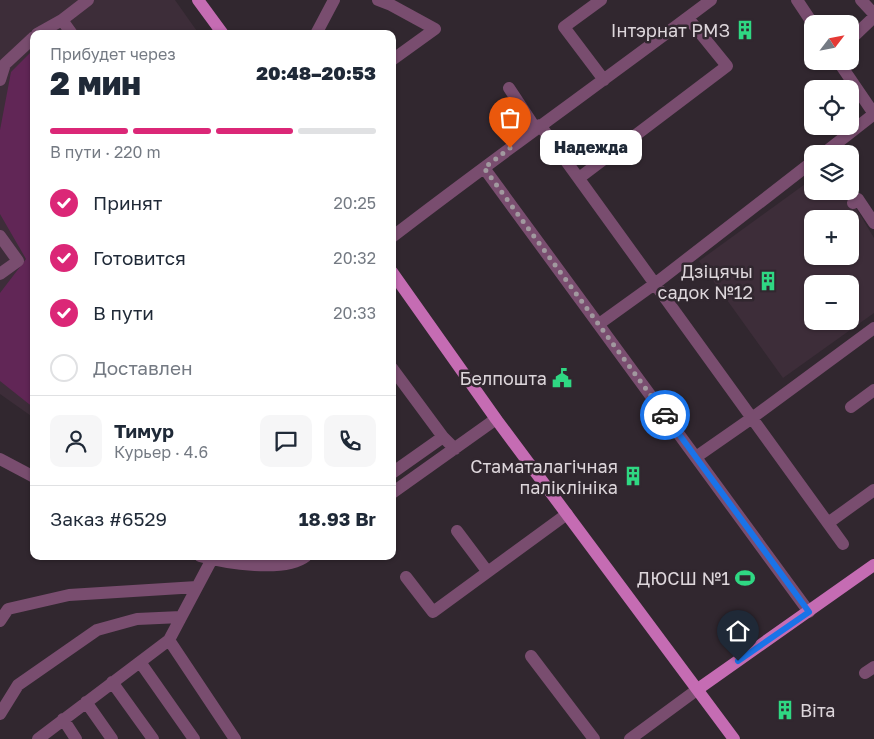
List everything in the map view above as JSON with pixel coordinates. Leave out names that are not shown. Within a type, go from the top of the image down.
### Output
[{"type":"main road","points":[[198,0],[220,30]]},
{"type":"main road","points":[[396,278],[496,419],[734,739]]},
{"type":"main road","points":[[698,689],[874,565]]},
{"type":"street","points":[[44,30],[62,20],[88,0]]},
{"type":"street","points":[[318,30],[334,0]]},
{"type":"street","points":[[378,0],[435,29],[396,57]]},
{"type":"street","points":[[601,0],[587,4],[564,28],[604,80]]},
{"type":"street","points":[[396,234],[711,0]]},
{"type":"street","points":[[797,0],[807,15]]},
{"type":"street","points":[[859,31],[874,16],[861,0]]},
{"type":"street","points":[[579,178],[727,66],[688,18]]},
{"type":"street","points":[[62,20],[69,30]]},
{"type":"street","points":[[0,80],[5,64],[30,41]]},
{"type":"street","points":[[834,145],[874,114],[844,70]]},
{"type":"street","points":[[509,88],[579,178],[656,283],[843,544]]},
{"type":"street","points":[[484,168],[809,612]]},
{"type":"street","points":[[599,324],[656,283],[804,168]]},
{"type":"street","points":[[853,202],[858,199],[874,223]]},
{"type":"street","points":[[0,236],[18,261],[0,274]]},
{"type":"street","points":[[696,457],[874,328]]},
{"type":"street","points":[[396,373],[443,437],[455,449]]},
{"type":"street","points":[[850,407],[874,390]]},
{"type":"street","points":[[396,490],[496,419]]},
{"type":"street","points":[[396,470],[443,437]]},
{"type":"street","points":[[0,459],[30,475]]},
{"type":"street","points":[[828,523],[874,490]]},
{"type":"street","points":[[406,576],[433,612],[567,514]]},
{"type":"street","points":[[457,531],[487,571]]},
{"type":"street","points":[[38,739],[169,640],[197,587],[205,560]]},
{"type":"street","points":[[223,560],[274,566],[301,560]]},
{"type":"street","points":[[0,621],[8,608],[69,595],[197,587]]},
{"type":"street","points":[[0,714],[18,685],[97,630],[137,619],[181,617]]},
{"type":"street","points":[[169,640],[235,739]]},
{"type":"street","points":[[531,656],[594,739]]},
{"type":"street","points":[[140,662],[194,739]]},
{"type":"street","points":[[112,682],[153,739]]},
{"type":"street","points":[[630,739],[698,689]]},
{"type":"street","points":[[86,702],[112,739]]},
{"type":"street","points":[[63,719],[76,739]]},
{"type":"shaded area","points":[[0,0],[175,0],[196,30],[30,30],[30,415],[0,394]]},
{"type":"shaded area","points":[[30,53],[30,405],[0,381],[0,293],[26,259],[0,214],[0,130],[11,72]]},
{"type":"shaded area","points":[[804,185],[804,200],[851,200],[857,210],[804,210],[804,265],[859,265],[859,213],[874,238],[874,313],[859,324],[859,275],[804,275],[804,330],[850,330],[783,378],[699,261]]},
{"type":"way so far","points":[[510,148],[484,168],[665,415]]},
{"type":"place","name":"Інтэрнат РМЗ","points":[[745,30]]},
{"type":"place","name":"Надежда","points":[[510,148]]},
{"type":"place","name":"Дзіцячы садок №12","points":[[768,281]]},
{"type":"place","name":"Белпошта","points":[[562,378]]},
{"type":"place","name":"Стаматалагічная паліклініка","points":[[633,476]]},
{"type":"place","name":"ДЮСШ №1","points":[[745,578]]},
{"type":"place","name":"Віта","points":[[785,710]]},
{"type":"route","points":[[665,415],[809,612],[738,661]]}]
